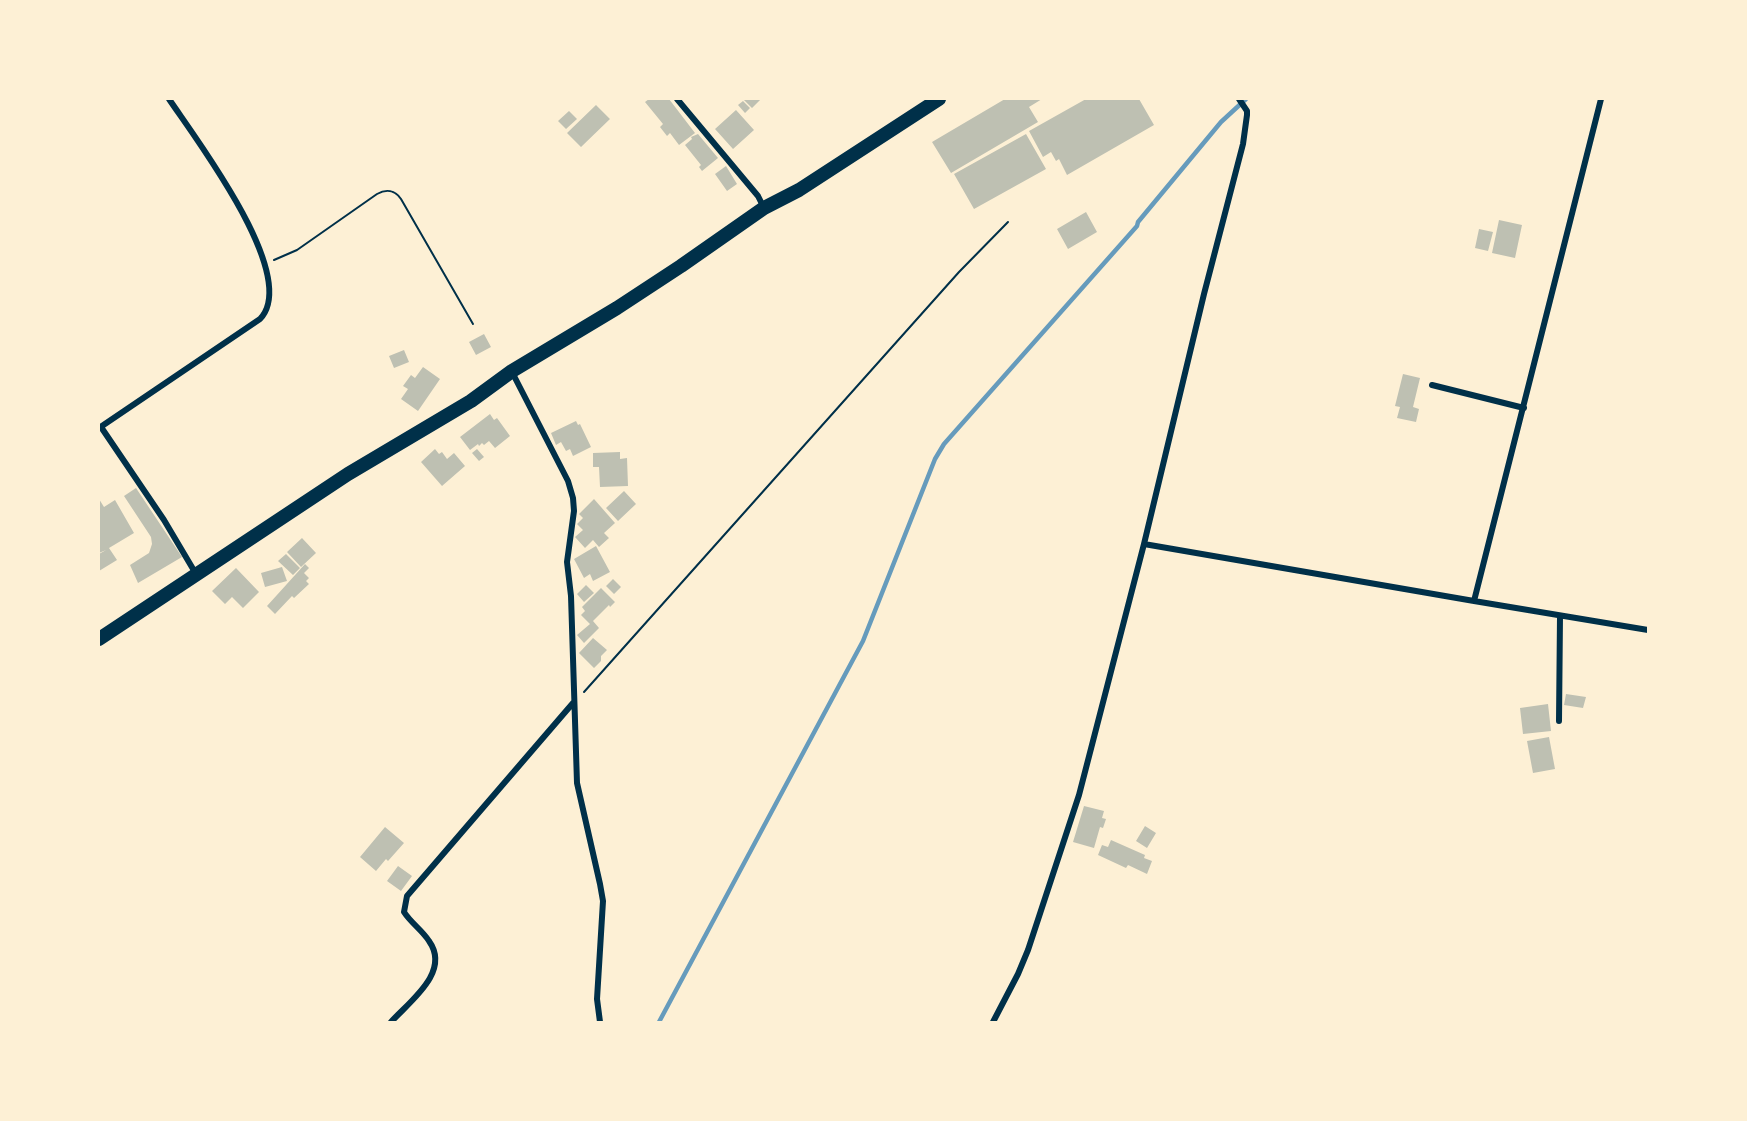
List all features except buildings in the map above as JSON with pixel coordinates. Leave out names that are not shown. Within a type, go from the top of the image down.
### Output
[{"type":"highway","points":[[99,639],[348,474],[471,401],[512,371],[644,290],[764,208],[808,184],[939,99]]},
{"type":"street","points":[[169,99],[239,205],[266,262],[269,300],[266,313],[260,319],[100,428],[164,520],[196,574]]},
{"type":"street","points":[[677,99],[758,196],[764,208]]},
{"type":"street","points":[[993,1022],[1028,950],[1078,795],[1144,544],[1248,123],[1247,115],[1239,99]]},
{"type":"street","points":[[1474,602],[1601,99]]},
{"type":"street","points":[[512,371],[568,481],[573,498],[574,511],[567,561],[571,596],[577,783],[603,901],[597,999],[600,1022]]},
{"type":"street","points":[[1432,385],[1524,408]]},
{"type":"street","points":[[1144,544],[1648,630]]},
{"type":"street","points":[[1559,721],[1560,616]]},
{"type":"street","points":[[391,1022],[428,982],[435,966],[435,957],[430,942],[404,912],[406,896],[574,703]]},
{"type":"path","points":[[266,262],[297,250],[376,194],[392,191],[401,199],[473,324]]},
{"type":"path","points":[[574,703],[960,272],[1008,222]]},
{"type":"waterway","points":[[659,1022],[863,641],[935,459],[944,444],[1137,226],[1221,122],[1246,99]]}]
